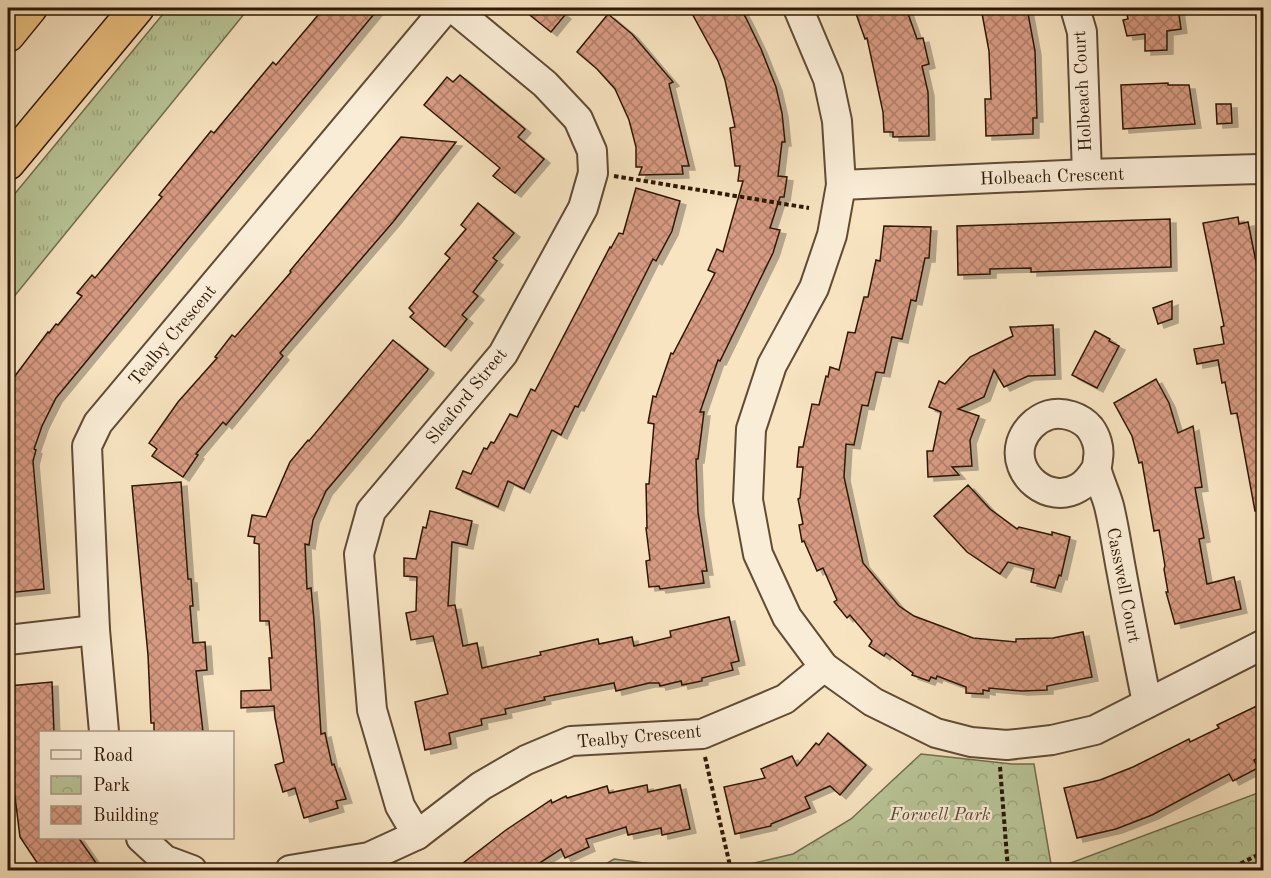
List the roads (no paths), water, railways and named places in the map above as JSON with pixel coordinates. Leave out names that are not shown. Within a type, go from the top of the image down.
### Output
[{"type":"highway","points":[[8,34],[30,8]]},
{"type":"highway","points":[[8,163],[137,8]]},
{"type":"street","name":"Tealby Crescent","points":[[104,731],[95,630],[87,446],[98,423],[446,8]]},
{"type":"street","name":"Sleaford Street","points":[[417,835],[400,806],[372,710],[359,554],[371,511],[503,354],[583,207],[593,173],[592,151],[578,118],[545,84],[453,8]]},
{"type":"street","points":[[798,8],[828,79],[837,122],[841,185],[832,235],[814,288],[772,365],[751,429],[748,500],[758,554],[787,617],[824,667],[873,702],[936,734],[971,742],[1007,745],[1052,740],[1095,730],[1263,645]]},
{"type":"street","name":"Holbeach Court","points":[[1075,8],[1082,32],[1087,174]]},
{"type":"street","name":"Holbeach Crescent","points":[[841,185],[1087,174],[1259,169],[1263,171]]},
{"type":"street","name":"Casswell Court","points":[[1096,469],[1109,506],[1147,703]]},
{"type":"street","points":[[8,640],[95,630]]},
{"type":"street","name":"Tealby Crescent","points":[[290,870],[369,857],[417,835],[481,786],[526,760],[571,741],[702,734],[784,699],[824,667]]},
{"type":"street","points":[[143,839],[165,860],[192,870]]},
{"type":"park label","name":"Forwell Park","points":[[940,814]]}]
